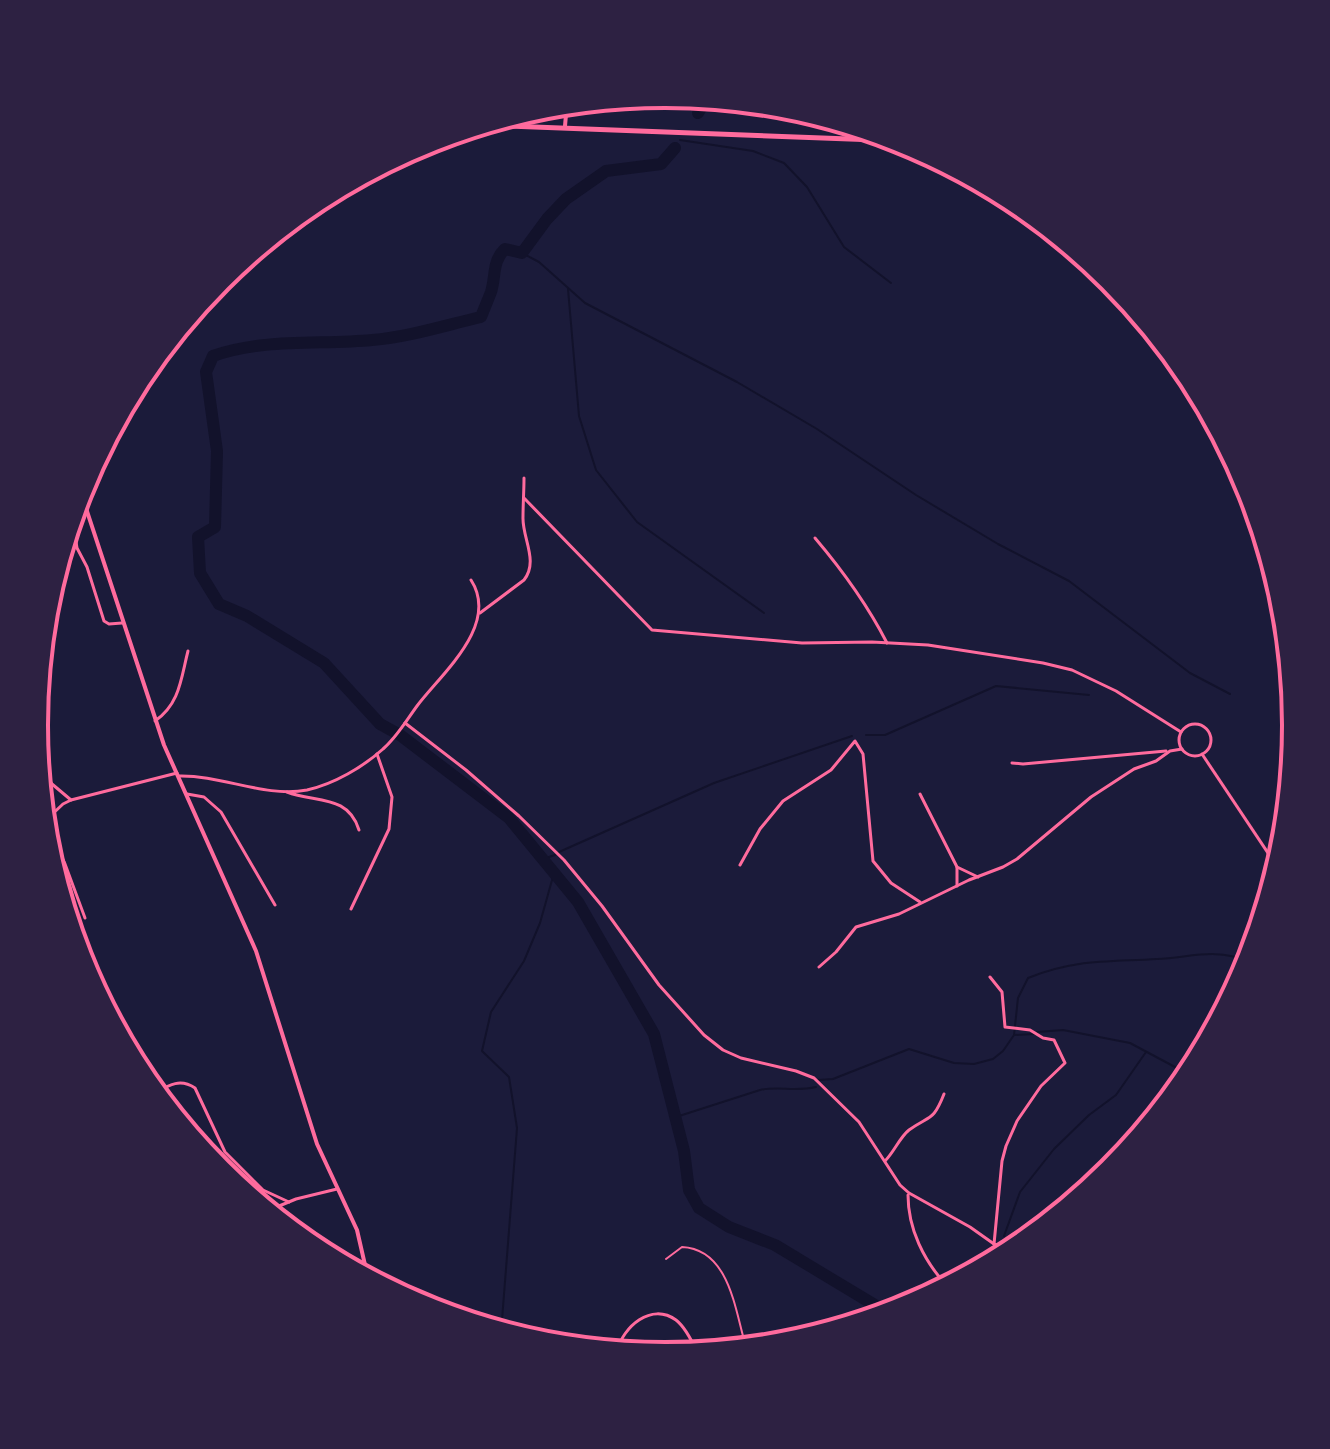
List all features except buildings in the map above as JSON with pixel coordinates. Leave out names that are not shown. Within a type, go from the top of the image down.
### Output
[{"type":"main road","points":[[509,128],[565,126],[860,139]]},
{"type":"street","points":[[565,126],[566,116]]},
{"type":"street","points":[[478,614],[529,574],[529,550],[522,519],[524,478]]},
{"type":"street","points":[[524,498],[652,630],[802,643],[887,643],[954,648],[1072,670],[1142,705],[1181,732]]},
{"type":"street","points":[[86,513],[155,721],[184,794],[256,951],[309,1122],[357,1230],[365,1264]]},
{"type":"street","points":[[815,538],[852,584],[887,643]]},
{"type":"street","points":[[76,542],[104,621],[109,624],[122,623]]},
{"type":"street","points":[[284,791],[324,785],[377,754],[400,730],[467,643],[478,614],[479,595],[471,580]]},
{"type":"street","points":[[155,721],[167,713],[178,693],[188,651]]},
{"type":"street","points":[[405,723],[466,770],[564,860],[602,906],[659,985],[704,1035],[723,1050],[741,1058],[814,1078],[859,1122],[900,1185],[919,1200],[970,1227],[994,1244],[1006,1146],[1017,1121],[1041,1086],[1064,1066],[1065,1060],[1054,1040],[1030,1030],[1007,1029],[1002,992],[990,977]]},
{"type":"street","points":[[1197,724],[1208,731],[1210,744],[1202,754],[1189,755],[1182,749],[1179,740],[1181,732],[1188,726],[1197,724]]},
{"type":"street","points":[[740,865],[760,829],[783,801],[831,770],[855,741],[863,754],[874,864],[891,883],[920,902]]},
{"type":"street","points":[[1012,763],[1182,749]]},
{"type":"street","points":[[819,967],[856,927],[899,914],[1017,859],[1091,797],[1134,769],[1156,761],[1170,751]]},
{"type":"street","points":[[351,909],[389,829],[392,797],[377,754]]},
{"type":"street","points":[[1202,754],[1268,853]]},
{"type":"street","points":[[54,813],[71,800],[176,774],[332,802],[354,815],[359,830]]},
{"type":"street","points":[[51,782],[71,800]]},
{"type":"street","points":[[184,794],[204,797],[215,805],[230,825],[275,905]]},
{"type":"street","points":[[920,794],[957,867],[957,886]]},
{"type":"street","points":[[64,862],[85,918]]},
{"type":"street","points":[[957,867],[978,877]]},
{"type":"street","points":[[167,1087],[174,1083],[192,1086],[225,1152],[263,1190],[289,1202]]},
{"type":"street","points":[[885,1161],[906,1133],[930,1119],[944,1094]]},
{"type":"street","points":[[279,1206],[337,1189]]},
{"type":"street","points":[[909,1191],[911,1221],[918,1242],[939,1277]]},
{"type":"street","points":[[621,1340],[628,1327],[642,1318],[659,1314],[671,1317],[683,1327],[691,1341]]},
{"type":"path","points":[[666,1259],[682,1247],[712,1259],[726,1279],[743,1336]]},
{"type":"waterway","points":[[698,113],[700,109]]},
{"type":"waterway","points":[[680,140],[753,151],[784,163],[807,187],[844,247],[891,283]]},
{"type":"waterway","points":[[675,148],[661,164],[606,171],[566,199],[522,253],[505,249],[496,264],[491,292],[481,317],[414,334],[353,341],[272,344],[213,356],[206,372],[217,451],[215,527],[198,537],[200,573],[219,604],[247,616],[324,663],[380,724],[400,735],[509,818],[578,902],[654,1034],[684,1151],[689,1190],[699,1208],[729,1227],[775,1245],[874,1305]]},
{"type":"waterway","points":[[522,253],[539,262],[585,303],[737,382],[817,429],[916,495],[998,544],[1069,581],[1190,673],[1230,694]]},
{"type":"waterway","points":[[568,289],[579,416],[596,470],[637,522],[764,613]]},
{"type":"waterway","points":[[866,735],[885,735],[996,686],[1089,695]]},
{"type":"waterway","points":[[559,852],[714,783],[852,736]]},
{"type":"waterway","points":[[543,859],[555,855]]},
{"type":"waterway","points":[[502,1319],[517,1128],[509,1077],[482,1051],[491,1012],[524,961],[540,923],[554,873]]},
{"type":"waterway","points":[[1014,1035],[1018,998],[1028,978],[1045,972],[1092,962],[1203,954],[1236,957]]},
{"type":"waterway","points":[[1037,1032],[1063,1030],[1130,1043],[1177,1068]]},
{"type":"waterway","points":[[818,1080],[833,1079],[909,1049],[954,1063],[974,1064],[993,1059],[1014,1035],[1034,1034]]},
{"type":"waterway","points":[[1004,1236],[1020,1192],[1054,1149],[1089,1115],[1116,1095],[1146,1052]]},
{"type":"waterway","points":[[676,1117],[760,1090],[816,1087]]}]
